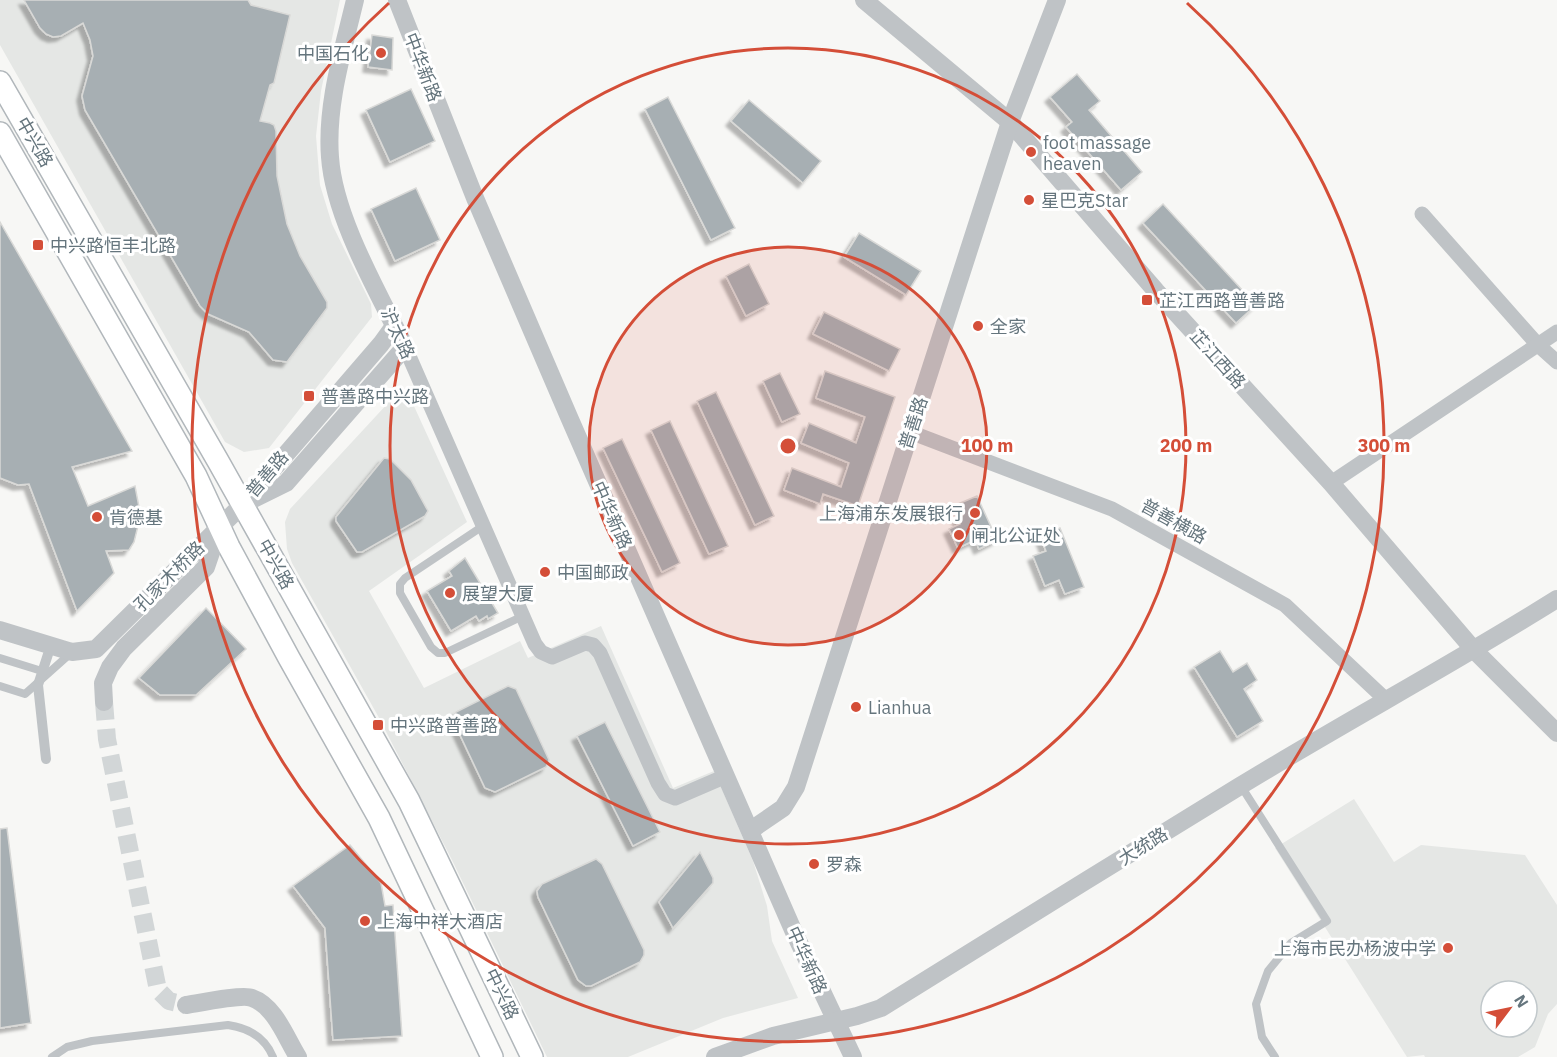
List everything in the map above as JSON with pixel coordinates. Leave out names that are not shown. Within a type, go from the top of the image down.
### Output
[{"type":"main road","name":"中兴路","points":[[0,82],[243,504],[409,801],[532,1057]]},
{"type":"main road","name":"中兴路","points":[[0,133],[196,476],[221,525],[229,547],[379,818],[492,1057]]},
{"type":"street","name":"沪太路","points":[[355,0],[334,89],[330,128],[330,158],[336,193],[348,228],[405,347],[535,644],[541,652],[552,657],[585,643],[593,645],[600,653],[665,794],[675,798],[726,776]]},
{"type":"street","name":"中华新路","points":[[397,0],[475,198],[726,776],[835,1022],[853,1057]]},
{"type":"street","name":"芷江西路","points":[[864,0],[1010,122],[1156,291],[1331,483],[1474,650],[1557,733]]},
{"type":"street","name":"普善路","points":[[751,830],[783,808],[796,787],[1010,122],[1056,0]]},
{"type":"street","points":[[1422,214],[1538,345],[1557,362]]},
{"type":"street","name":"普善路","points":[[243,504],[283,454],[381,344],[394,326]]},
{"type":"street","points":[[1331,483],[1557,332]]},
{"type":"street","name":"普善路","points":[[243,504],[286,483],[405,347]]},
{"type":"street","name":"普善横路","points":[[910,432],[1112,509],[1275,599],[1285,605],[1385,699]]},
{"type":"street","name":"孔家木桥路","points":[[72,652],[96,649],[243,504]]},
{"type":"street","points":[[104,702],[103,683],[110,667],[124,648],[206,567],[221,525]]},
{"type":"street","name":"大统路","points":[[715,1057],[772,1036],[835,1022],[881,1008],[1240,785],[1385,699],[1474,650],[1557,599]]},
{"type":"street","points":[[0,630],[72,652]]},
{"type":"street","points":[[46,759],[44,675],[51,645]]},
{"type":"street","points":[[186,1005],[250,997],[265,1005],[270,1011],[298,1057]]},
{"type":"lane","points":[[483,526],[405,578],[400,584],[400,593],[431,647],[438,653],[445,654],[523,616]]},
{"type":"lane","points":[[0,686],[25,694],[72,652]]},
{"type":"lane","points":[[0,658],[44,675]]},
{"type":"lane","points":[[1240,785],[1327,921],[1291,944],[1268,971],[1256,1004],[1262,1037],[1275,1057]]},
{"type":"lane","points":[[52,1057],[67,1047],[92,1041],[228,1025],[249,1030],[262,1039],[273,1057]]},
{"type":"shaded area","points":[[0,0],[340,0],[321,91],[316,136],[320,185],[332,224],[371,304],[372,317],[269,448],[244,452],[225,442],[0,45]]},
{"type":"shaded area","points":[[405,397],[413,404],[467,522],[369,591],[424,688],[520,641],[528,658],[601,626],[673,788],[714,771],[753,861],[767,906],[772,941],[798,998],[723,1018],[628,1057],[547,1057],[452,860],[378,716],[292,563],[287,549],[285,522],[290,509],[389,402]]},
{"type":"shaded area","name":"上海市民办杨波中学","points":[[1354,799],[1394,862],[1421,845],[1525,855],[1557,905],[1557,1004],[1548,1014],[1539,1037],[1539,979],[1479,979],[1479,1039],[1538,1039],[1535,1047],[1518,1057],[1425,1057],[1424,1055],[1407,1057],[1275,848]]},
{"type":"building","points":[[24,0],[248,0],[251,5],[290,15],[274,83],[270,85],[260,121],[274,125],[277,176],[287,224],[300,256],[327,302],[327,308],[287,362],[273,360],[249,332],[208,314],[200,306],[85,110],[82,96],[93,56],[83,23],[61,36],[53,37],[40,28]]},
{"type":"building","name":"中国石化","points":[[372,35],[393,38],[392,70],[368,67]]},
{"type":"building","points":[[1077,74],[1100,101],[1089,110],[1142,172],[1121,190],[1066,127],[1072,122],[1050,97]]},
{"type":"building","points":[[411,89],[435,141],[390,162],[366,110]]},
{"type":"building","points":[[668,97],[735,228],[711,240],[645,109]]},
{"type":"building","points":[[749,100],[821,161],[803,183],[731,121]]},
{"type":"building","points":[[416,188],[440,240],[395,261],[371,209]]},
{"type":"building","points":[[1163,204],[1256,305],[1236,323],[1143,223]]},
{"type":"building","points":[[0,222],[132,451],[72,467],[88,506],[135,486],[139,507],[139,522],[134,542],[129,550],[106,551],[114,573],[77,611],[29,484],[18,485],[0,478]]},
{"type":"building","points":[[859,233],[921,271],[906,295],[844,257]]},
{"type":"building","points":[[749,264],[769,304],[746,316],[726,276]]},
{"type":"building","points":[[824,312],[900,349],[889,371],[813,334]]},
{"type":"building","points":[[825,371],[895,397],[858,506],[823,494],[820,504],[784,490],[792,468],[841,487],[849,463],[801,443],[809,423],[856,443],[865,417],[816,398]]},
{"type":"building","points":[[780,373],[800,414],[782,422],[763,381]]},
{"type":"building","points":[[716,392],[774,516],[755,525],[697,401]]},
{"type":"building","points":[[670,421],[728,546],[709,554],[651,430]]},
{"type":"building","points":[[622,439],[680,563],[662,572],[603,448]]},
{"type":"building","points":[[384,458],[390,459],[411,480],[428,511],[425,516],[362,552],[357,552],[336,521],[336,517]]},
{"type":"building","points":[[977,496],[997,540],[979,549],[975,540],[958,548],[949,529],[960,524],[957,518],[963,515],[958,504]]},
{"type":"building","points":[[1060,528],[1084,587],[1065,594],[1059,580],[1045,586],[1033,556],[1046,551],[1040,536]]},
{"type":"building","name":"展望大厦","points":[[465,558],[498,613],[479,621],[476,616],[451,631],[427,591],[452,576],[449,571]]},
{"type":"building","points":[[206,608],[246,649],[196,695],[160,695],[139,678]]},
{"type":"building","points":[[1220,651],[1233,672],[1247,663],[1257,680],[1244,689],[1263,721],[1237,737],[1194,667]]},
{"type":"building","points":[[508,686],[516,689],[549,760],[546,767],[495,792],[485,788],[452,718],[456,712]]},
{"type":"building","points":[[605,722],[660,832],[633,846],[577,736]]},
{"type":"building","points":[[7,828],[31,1023],[0,1028],[0,829]]},
{"type":"building","points":[[350,845],[381,883],[385,906],[393,905],[402,1036],[333,1040],[325,928],[293,886]]},
{"type":"building","points":[[700,852],[713,878],[713,883],[673,928],[659,902]]},
{"type":"building","points":[[596,859],[602,864],[644,950],[644,955],[640,962],[591,986],[586,986],[578,980],[537,891],[542,884]]},
{"type":"tunnel","points":[[104,702],[107,739],[158,990],[169,1001],[186,1005]]},
{"type":"place","name":"中国石化","points":[[381,53]]},
{"type":"place","name":"foot massage heaven","points":[[1031,152]]},
{"type":"place","name":"星巴克Star","points":[[1029,200]]},
{"type":"place","name":"中兴路恒丰北路","points":[[38,245]]},
{"type":"place","name":"芷江西路普善路","points":[[1147,300]]},
{"type":"place","name":"全家","points":[[978,326]]},
{"type":"place","name":"普善路中兴路","points":[[309,396]]},
{"type":"place","name":"上海浦东发展银行","points":[[975,513]]},
{"type":"place","name":"肯德基","points":[[97,517]]},
{"type":"place","name":"闸北公证处","points":[[959,535]]},
{"type":"place","name":"中国邮政","points":[[545,572]]},
{"type":"place","name":"展望大厦","points":[[450,593]]},
{"type":"place","name":"Lianhua","points":[[856,707]]},
{"type":"place","name":"中兴路普善路","points":[[378,725]]},
{"type":"place","name":"罗森","points":[[814,864]]},
{"type":"place","name":"上海中祥大酒店","points":[[365,921]]},
{"type":"place","name":"上海市民办杨波中学","points":[[1448,948]]}]
